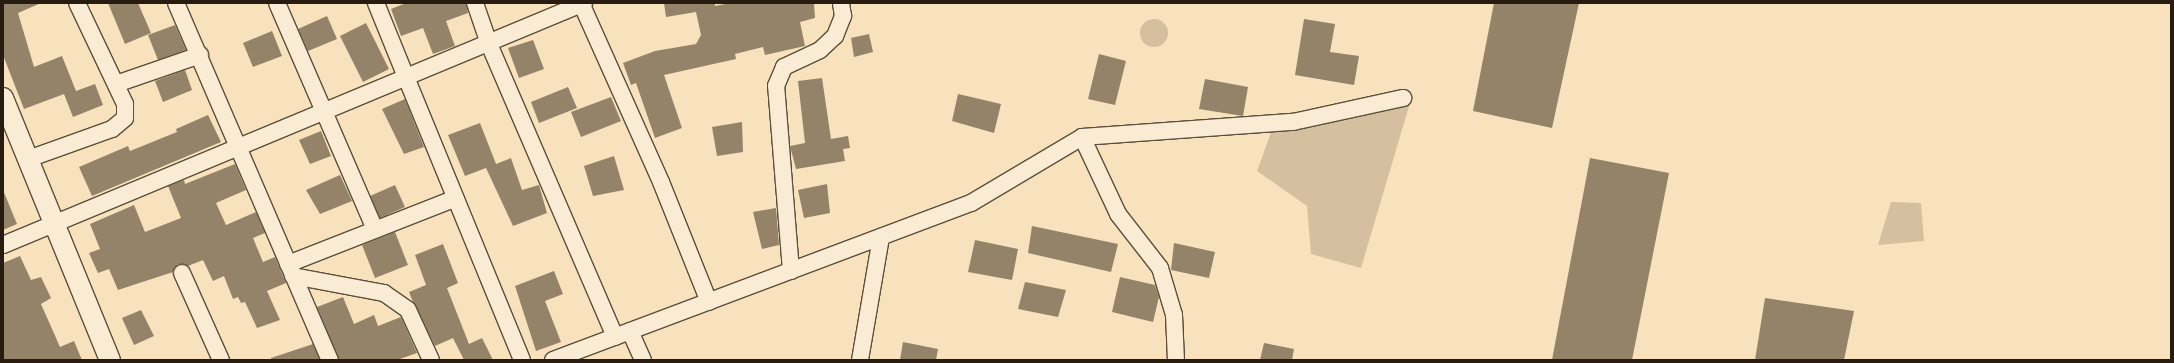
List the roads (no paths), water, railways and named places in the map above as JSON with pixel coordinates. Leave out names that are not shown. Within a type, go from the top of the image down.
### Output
[{"type":"street","points":[[28,159],[120,123],[126,111],[116,84],[77,3]]},
{"type":"street","points":[[176,3],[200,55],[330,360]]},
{"type":"street","points":[[277,3],[326,110],[375,230]]},
{"type":"street","points":[[376,3],[522,360]]},
{"type":"street","points":[[475,3],[489,44],[622,334],[643,360]]},
{"type":"street","points":[[3,245],[54,222],[489,44],[582,3],[661,182],[709,302]]},
{"type":"street","points":[[791,271],[776,86],[784,67],[820,50],[835,36],[843,16],[841,3]]},
{"type":"street","points":[[116,84],[200,55]]},
{"type":"street","points":[[3,98],[110,360]]},
{"type":"street","points":[[553,360],[971,203],[1082,137],[1293,122],[1403,98]]},
{"type":"street","points":[[1082,137],[1118,214],[1160,268],[1174,315],[1176,360]]},
{"type":"street","points":[[291,270],[375,230],[456,198]]},
{"type":"street","points":[[860,360],[880,237]]},
{"type":"street","points":[[291,270],[384,293],[408,310],[431,360]]},
{"type":"street","points":[[182,273],[221,360]]}]
